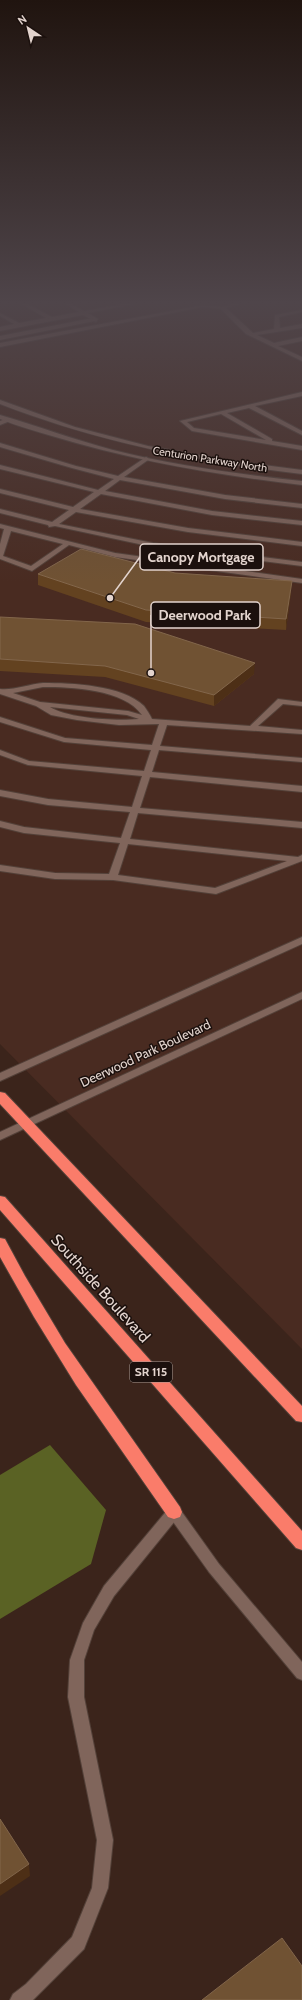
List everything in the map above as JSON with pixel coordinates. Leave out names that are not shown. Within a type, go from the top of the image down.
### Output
[{"type":"highway","points":[[0,1096],[302,1416]]},
{"type":"highway","name":"Southside Boulevard","points":[[0,1201],[302,1543]]},
{"type":"highway","points":[[0,1243],[38,1312],[70,1363],[174,1512]]},
{"type":"street","points":[[295,395],[183,421],[192,429],[302,448]]},
{"type":"street","points":[[292,396],[302,401]]},
{"type":"street","name":"Centurion Parkway North","points":[[0,402],[28,414],[87,432],[160,450],[218,461],[302,472]]},
{"type":"street","points":[[250,406],[302,433]]},
{"type":"street","points":[[221,412],[276,444]]},
{"type":"street","name":"Centurion Parkway North","points":[[0,417],[70,440],[146,459],[214,472],[302,483]]},
{"type":"street","points":[[0,423],[8,420]]},
{"type":"street","points":[[0,445],[89,472],[205,495],[302,506]]},
{"type":"street","points":[[39,537],[53,525],[160,450]]},
{"type":"street","points":[[0,467],[63,484],[208,512],[302,523]]},
{"type":"street","points":[[0,492],[76,510],[180,530],[302,544]]},
{"type":"street","points":[[0,511],[53,525],[153,545],[302,564]]},
{"type":"street","points":[[0,526],[67,544],[139,558],[302,580]]},
{"type":"street","points":[[8,528],[0,557],[32,569],[67,544]]},
{"type":"street","points":[[139,558],[150,569]]},
{"type":"street","points":[[227,578],[249,574]]},
{"type":"street","points":[[2,692],[32,686],[56,685],[106,692],[130,700],[141,708],[150,721]]},
{"type":"street","points":[[2,692],[39,704],[54,713],[77,718],[119,723],[150,721],[301,732]]},
{"type":"street","points":[[252,728],[281,701],[302,704]]},
{"type":"street","points":[[0,719],[64,740],[302,760]]},
{"type":"street","points":[[113,877],[164,722]]},
{"type":"street","points":[[0,752],[28,763],[302,789]]},
{"type":"street","points":[[0,794],[48,802],[302,825]]},
{"type":"street","points":[[0,824],[24,830],[300,858]]},
{"type":"street","points":[[0,868],[56,876],[113,877],[216,891],[300,858]]},
{"type":"street","points":[[0,1077],[302,940]]},
{"type":"street","name":"Deerwood Park Boulevard","points":[[0,1136],[302,996]]},
{"type":"street","points":[[19,2000],[32,1990],[78,1943],[100,1888],[105,1840],[76,1697],[77,1660],[88,1628],[109,1591],[174,1512],[214,1568],[302,1673]]},
{"type":"shaded area","points":[[0,395],[302,395],[302,1349],[0,1044]]},
{"type":"green space","points":[[50,1445],[106,1510],[91,1564],[0,1619],[0,1475]]},
{"type":"building","points":[[81,549],[175,573],[292,581],[286,619],[146,610],[38,574]]},
{"type":"building","points":[[0,617],[135,624],[255,663],[214,695],[105,666],[0,659]]},
{"type":"building","points":[[0,1819],[29,1864],[0,1884]]},
{"type":"building","points":[[282,1938],[302,1966],[302,2000],[202,2000]]},
{"type":"place","name":"Canopy Mortgage","points":[[110,598]]},
{"type":"place","name":"Deerwood Park","points":[[151,673]]}]
